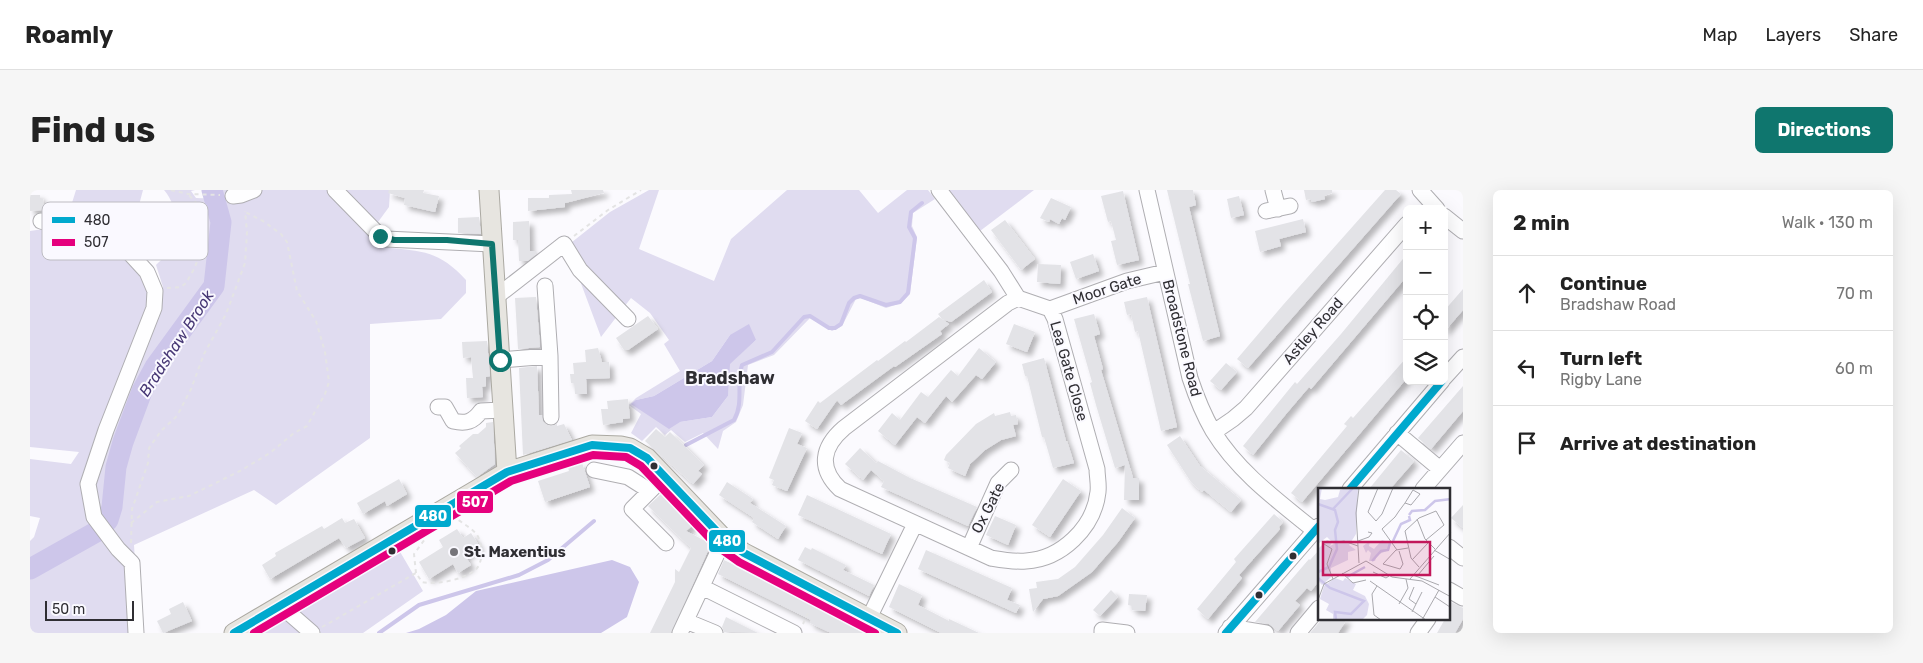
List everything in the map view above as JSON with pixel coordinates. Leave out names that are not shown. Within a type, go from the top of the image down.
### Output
[{"type":"main road","points":[[489,190],[507,472]]},
{"type":"main road","points":[[234,633],[280,605],[450,517],[507,472],[584,447],[611,444],[630,448],[639,453],[665,476],[724,539],[750,557],[897,633]]},
{"type":"street","points":[[335,190],[380,236],[386,239],[492,244]]},
{"type":"street","points":[[939,190],[1001,271],[1018,298]]},
{"type":"street","name":"Broadstone Road","points":[[1147,190],[1190,378],[1200,407],[1214,432],[1246,472],[1317,528]]},
{"type":"street","points":[[1274,190],[1278,209]]},
{"type":"street","points":[[1448,219],[1463,231]]},
{"type":"street","name":"Astley Road","points":[[1214,432],[1246,408],[1403,229]]},
{"type":"street","points":[[496,297],[564,244],[580,270],[628,319]]},
{"type":"street","points":[[136,260],[147,272],[154,289],[154,308],[106,430],[88,484],[94,517],[118,549],[132,563],[136,633]]},
{"type":"street","name":"Moor Gate","points":[[1050,309],[1127,281],[1165,272]]},
{"type":"street","points":[[545,286],[550,356],[551,417]]},
{"type":"street","name":"Lea Gate Close","points":[[1018,298],[1050,309],[1055,319],[1096,469],[1098,492],[1094,506],[1082,529],[1072,541],[1059,551],[1043,558],[1026,561],[1008,561],[991,558],[840,489],[832,481],[827,472],[825,460],[827,449],[833,438],[844,428],[1008,303],[1018,298]]},
{"type":"street","points":[[500,360],[550,356]]},
{"type":"street","points":[[1453,375],[1463,357]]},
{"type":"street","points":[[1351,488],[1439,385]]},
{"type":"street","points":[[438,407],[445,407],[453,421],[462,423],[472,421],[481,411],[502,410]]},
{"type":"street","points":[[1397,433],[1440,469]]},
{"type":"street","points":[[1424,488],[1462,448]]},
{"type":"street","points":[[594,470],[628,477],[650,491]]},
{"type":"street","name":"Ox Gate","points":[[969,548],[998,483],[1011,470]]},
{"type":"street","points":[[665,476],[632,509],[666,543]]},
{"type":"street","points":[[869,618],[915,524]]},
{"type":"street","points":[[1228,630],[1317,528]]},
{"type":"street","points":[[715,633],[683,627],[724,539]]},
{"type":"street","points":[[1450,548],[1463,558]]},
{"type":"street","points":[[702,587],[798,629]]},
{"type":"street","points":[[1450,591],[1463,598]]},
{"type":"street","points":[[280,605],[312,633]]},
{"type":"street","points":[[1298,633],[1318,609]]},
{"type":"street","points":[[1418,633],[1427,620]]},
{"type":"street","points":[[1102,633],[1102,630],[1127,633]]},
{"type":"street","points":[[1228,630],[1266,633]]},
{"type":"path","points":[[132,563],[132,509],[148,463],[149,448],[161,431],[177,416],[191,388],[204,354],[226,314],[245,263],[247,239],[242,194],[188,194],[171,190]]},
{"type":"path","points":[[564,244],[608,210],[641,190]]},
{"type":"path","points":[[188,194],[195,202]]},
{"type":"path","points":[[131,523],[157,502],[189,496],[270,453],[294,433],[308,426],[326,394],[329,382],[316,320],[297,291],[287,242],[281,234],[263,221],[245,212]]},
{"type":"path","points":[[154,289],[181,286],[186,283],[198,260]]},
{"type":"path","points":[[430,534],[420,544],[414,554],[416,573],[422,582],[428,584],[447,582],[474,571],[479,564],[482,546],[477,534],[450,517]]},
{"type":"path","points":[[312,633],[416,573]]},
{"type":"path","points":[[798,629],[818,592]]},
{"type":"shaded area","points":[[76,190],[143,190],[140,202],[72,202]]},
{"type":"shaded area","points":[[164,190],[195,190],[191,191],[196,198],[223,199],[221,190],[390,190],[389,207],[370,233],[370,237],[381,234],[390,248],[423,252],[449,264],[466,280],[466,293],[441,319],[370,324],[370,438],[276,505],[254,490],[134,545],[135,562],[132,563],[136,633],[30,633],[30,541],[34,537],[40,518],[30,516],[30,459],[71,464],[79,452],[30,447],[30,231],[42,229],[42,260],[131,260],[144,274],[150,296],[147,312],[159,318],[163,287],[156,265],[161,260],[208,260],[208,202],[172,202]]},
{"type":"shaded area","points":[[649,190],[659,190],[639,249],[714,281],[731,239],[787,190],[859,190],[878,213],[907,190],[928,190],[935,199],[913,213],[912,226],[917,237],[910,294],[901,303],[886,308],[861,298],[856,299],[842,326],[832,331],[810,318],[774,355],[748,365],[743,405],[736,422],[723,431],[718,449],[703,433],[685,442],[671,430],[665,435],[656,427],[642,441],[631,433],[641,414],[629,405],[636,398],[680,371],[664,344],[669,340],[650,313],[631,298],[601,337],[567,246],[610,212]],"holes":[[[730,335],[756,340],[729,364],[728,396],[712,417],[680,422],[636,400],[654,396],[712,361]]]},
{"type":"shaded area","points":[[949,190],[1034,190],[980,231]]},
{"type":"shaded area","points":[[749,324],[756,340],[730,364],[728,396],[712,417],[680,422],[669,429],[631,404],[636,400],[654,396],[712,361],[730,335]]},
{"type":"shaded area","points":[[399,550],[423,591],[363,633],[321,633],[294,607]]},
{"type":"shaded area","points":[[612,560],[630,567],[639,582],[627,617],[601,633],[406,633],[419,629],[446,615],[476,591]]},
{"type":"shaded area","points":[[284,618],[301,633],[260,633]]},
{"type":"building","points":[[389,190],[424,190],[423,193],[439,196],[435,212],[404,205],[405,198],[388,193]]},
{"type":"building","points":[[571,190],[603,190],[604,193],[565,203],[565,207],[528,211],[528,198],[549,198],[549,195],[572,194]]},
{"type":"building","points":[[1167,190],[1193,190],[1196,205],[1189,207],[1220,336],[1203,341]]},
{"type":"building","points":[[1304,190],[1332,190],[1332,193],[1324,196],[1325,199],[1312,202],[1311,199],[1306,200]]},
{"type":"building","points":[[1385,190],[1396,190],[1401,194],[1248,368],[1237,359],[1283,305]]},
{"type":"building","points":[[1123,191],[1139,260],[1117,265],[1111,241],[1116,240],[1111,221],[1108,222],[1101,196]]},
{"type":"building","points":[[30,195],[40,195],[40,199],[43,199],[42,210],[30,211]]},
{"type":"building","points":[[1239,196],[1244,215],[1231,218],[1227,199]]},
{"type":"building","points":[[1051,198],[1071,207],[1065,220],[1062,218],[1059,224],[1050,219],[1049,222],[1040,218]]},
{"type":"building","points":[[479,217],[481,234],[458,233],[458,218]]},
{"type":"building","points":[[1303,219],[1306,232],[1279,239],[1281,246],[1260,252],[1255,231]]},
{"type":"building","points":[[1005,220],[1035,259],[1021,270],[991,230]]},
{"type":"building","points":[[529,221],[530,251],[536,251],[536,254],[528,261],[519,261],[518,240],[513,240],[513,222]]},
{"type":"building","points":[[1093,254],[1099,271],[1076,279],[1070,262]]},
{"type":"building","points":[[1403,259],[1403,281],[1311,389],[1309,387],[1253,455],[1243,446],[1295,382],[1297,384]]},
{"type":"building","points":[[1038,264],[1061,265],[1060,284],[1037,282]]},
{"type":"building","points":[[984,280],[992,292],[951,322],[942,319],[938,314]]},
{"type":"building","points":[[1463,289],[1463,310],[1448,327],[1448,306]]},
{"type":"building","points":[[536,297],[540,347],[518,349],[515,298]]},
{"type":"building","points":[[1147,297],[1177,427],[1161,431],[1138,331],[1135,332],[1131,314],[1127,315],[1124,302]]},
{"type":"building","points":[[1094,314],[1100,334],[1094,336],[1103,369],[1101,370],[1133,478],[1139,478],[1139,500],[1124,500],[1125,465],[1115,468],[1096,405],[1090,383],[1092,382],[1074,319]]},
{"type":"building","points":[[648,316],[658,329],[628,350],[624,350],[616,338]]},
{"type":"building","points":[[939,317],[949,324],[940,331],[942,334],[841,405],[837,400],[817,429],[805,421],[818,401],[820,403]]},
{"type":"building","points":[[1014,324],[1035,332],[1027,352],[1006,344]]},
{"type":"building","points":[[487,341],[490,376],[486,377],[486,386],[482,387],[483,397],[467,398],[466,378],[473,378],[471,357],[463,358],[462,342]]},
{"type":"building","points":[[598,348],[602,362],[609,362],[610,378],[586,379],[587,394],[575,394],[574,383],[571,383],[570,374],[574,374],[573,363],[586,362],[585,350]]},
{"type":"building","points":[[979,348],[996,362],[982,379],[976,375],[952,402],[946,396],[925,423],[917,417],[895,445],[878,431],[892,413],[900,420],[921,392],[928,397],[951,370],[958,376]]},
{"type":"building","points":[[1044,358],[1066,441],[1074,463],[1053,468],[1044,437],[1042,437],[1027,376],[1025,376],[1022,364]]},
{"type":"building","points":[[1403,362],[1403,383],[1302,502],[1291,493],[1347,426],[1344,424],[1351,416],[1353,418]]},
{"type":"building","points":[[1226,363],[1237,372],[1221,390],[1210,381]]},
{"type":"building","points":[[537,366],[539,415],[542,415],[543,421],[547,425],[557,424],[557,426],[564,424],[572,440],[523,455],[519,368]]},
{"type":"building","points":[[1463,386],[1463,411],[1431,449],[1418,438]]},
{"type":"building","points":[[628,399],[630,418],[623,419],[623,422],[603,425],[601,409],[608,409],[607,401]]},
{"type":"building","points":[[1010,412],[1011,416],[1016,415],[1018,424],[1013,425],[1016,436],[1001,440],[985,450],[970,464],[965,476],[948,468],[950,463],[944,460],[946,455],[976,424],[994,413],[995,416]]},
{"type":"building","points":[[493,422],[495,464],[477,477],[455,453],[461,448],[459,446],[473,434],[478,434],[486,427],[486,423]]},
{"type":"building","points":[[789,428],[802,433],[797,444],[807,448],[787,491],[772,485],[774,480],[769,478]]},
{"type":"building","points":[[656,429],[665,437],[670,432],[704,465],[698,471],[702,474],[693,484],[645,441]]},
{"type":"building","points":[[1180,436],[1200,466],[1241,500],[1231,512],[1191,482],[1167,445]]},
{"type":"building","points":[[860,448],[876,463],[878,461],[910,478],[977,507],[968,526],[881,487],[884,481],[871,470],[863,480],[845,464]]},
{"type":"building","points":[[1401,450],[1414,461],[1391,488],[1370,488]]},
{"type":"building","points":[[582,463],[590,487],[545,502],[538,481],[569,471],[568,468]]},
{"type":"building","points":[[399,479],[407,494],[387,506],[385,501],[363,514],[357,503]]},
{"type":"building","points":[[1063,479],[1081,491],[1050,537],[1032,525]]},
{"type":"building","points":[[727,482],[753,499],[750,503],[786,526],[778,539],[752,522],[754,518],[719,495]]},
{"type":"building","points":[[661,494],[693,525],[686,531],[711,544],[671,633],[650,633],[675,582],[675,569],[679,572],[691,548],[648,506]]},
{"type":"building","points":[[807,495],[891,534],[882,554],[798,515]]},
{"type":"building","points":[[1463,505],[1463,528],[1451,518]]},
{"type":"building","points":[[1122,508],[1135,518],[1118,542],[1092,572],[1058,596],[1043,599],[1033,612],[1029,589],[1037,588],[1036,582],[1058,579],[1075,567],[1103,535]]},
{"type":"building","points":[[1274,514],[1283,522],[1279,527],[1280,529],[1239,575],[1242,578],[1208,619],[1197,609],[1236,562],[1234,559]]},
{"type":"building","points":[[995,516],[1016,525],[1008,545],[986,535]]},
{"type":"building","points":[[342,518],[345,523],[354,519],[365,538],[346,548],[339,538],[270,579],[262,565],[276,556],[275,553],[322,526],[324,529]]},
{"type":"building","name":"St. Maxentius","points":[[457,529],[463,538],[471,533],[480,547],[465,556],[471,565],[458,573],[453,564],[429,579],[419,562],[443,547],[439,540]]},
{"type":"building","points":[[805,547],[811,550],[812,548],[846,565],[843,570],[874,585],[869,596],[798,560]]},
{"type":"building","points":[[926,550],[1012,588],[1007,600],[1020,605],[1016,613],[918,569]]},
{"type":"building","points":[[1318,551],[1318,582],[1311,591],[1307,588],[1295,601],[1300,605],[1278,631],[1269,624],[1255,622],[1309,559]]},
{"type":"building","points":[[724,560],[872,633],[831,633],[810,623],[811,620],[718,574]]},
{"type":"building","points":[[899,584],[922,595],[918,605],[949,621],[949,619],[979,633],[941,633],[889,607]]},
{"type":"building","points":[[1111,590],[1118,597],[1100,616],[1093,610]]},
{"type":"building","points":[[1129,594],[1147,595],[1145,611],[1132,610],[1132,606],[1128,605]]},
{"type":"building","points":[[183,602],[192,621],[163,633],[157,621],[171,614],[169,609]]},
{"type":"building","points":[[1450,602],[1463,608],[1463,619],[1455,633],[1437,633],[1444,620],[1450,620]]},
{"type":"building","points":[[726,617],[758,633],[724,632],[722,627]]},
{"type":"building","points":[[1321,620],[1346,620],[1338,633],[1310,633]]},
{"type":"waterway","name":"Bradshaw Brook","points":[[30,569],[96,532],[108,520],[112,507],[116,467],[142,391],[155,367],[214,286],[221,222],[212,190]]},
{"type":"waterway","points":[[686,445],[734,420],[739,407],[742,365],[772,352],[804,317],[810,316],[829,328],[835,328],[841,324],[849,303],[854,298],[860,296],[886,305],[900,302],[908,293],[915,238],[909,227],[911,212],[922,203]]},
{"type":"waterway","points":[[379,633],[419,605],[519,575],[548,560],[594,521]]},
{"type":"transit line","name":"480","points":[[1351,488],[1439,385]]},
{"type":"transit line","name":"480","points":[[234,633],[507,472],[592,445],[630,448],[647,458],[724,539],[744,553],[897,633]]},
{"type":"transit line","name":"507","points":[[254,633],[511,481],[593,455],[626,457],[641,466],[718,547],[739,562],[875,633]]},
{"type":"transit line","name":"480","points":[[1226,633],[1318,527]]},
{"type":"place","name":"St. Maxentius","points":[[454,552]]},
{"type":"district","name":"Bradshaw","points":[[730,378]]},
{"type":"route","points":[[380,236],[394,240],[447,240],[492,244],[500,360]]}]
